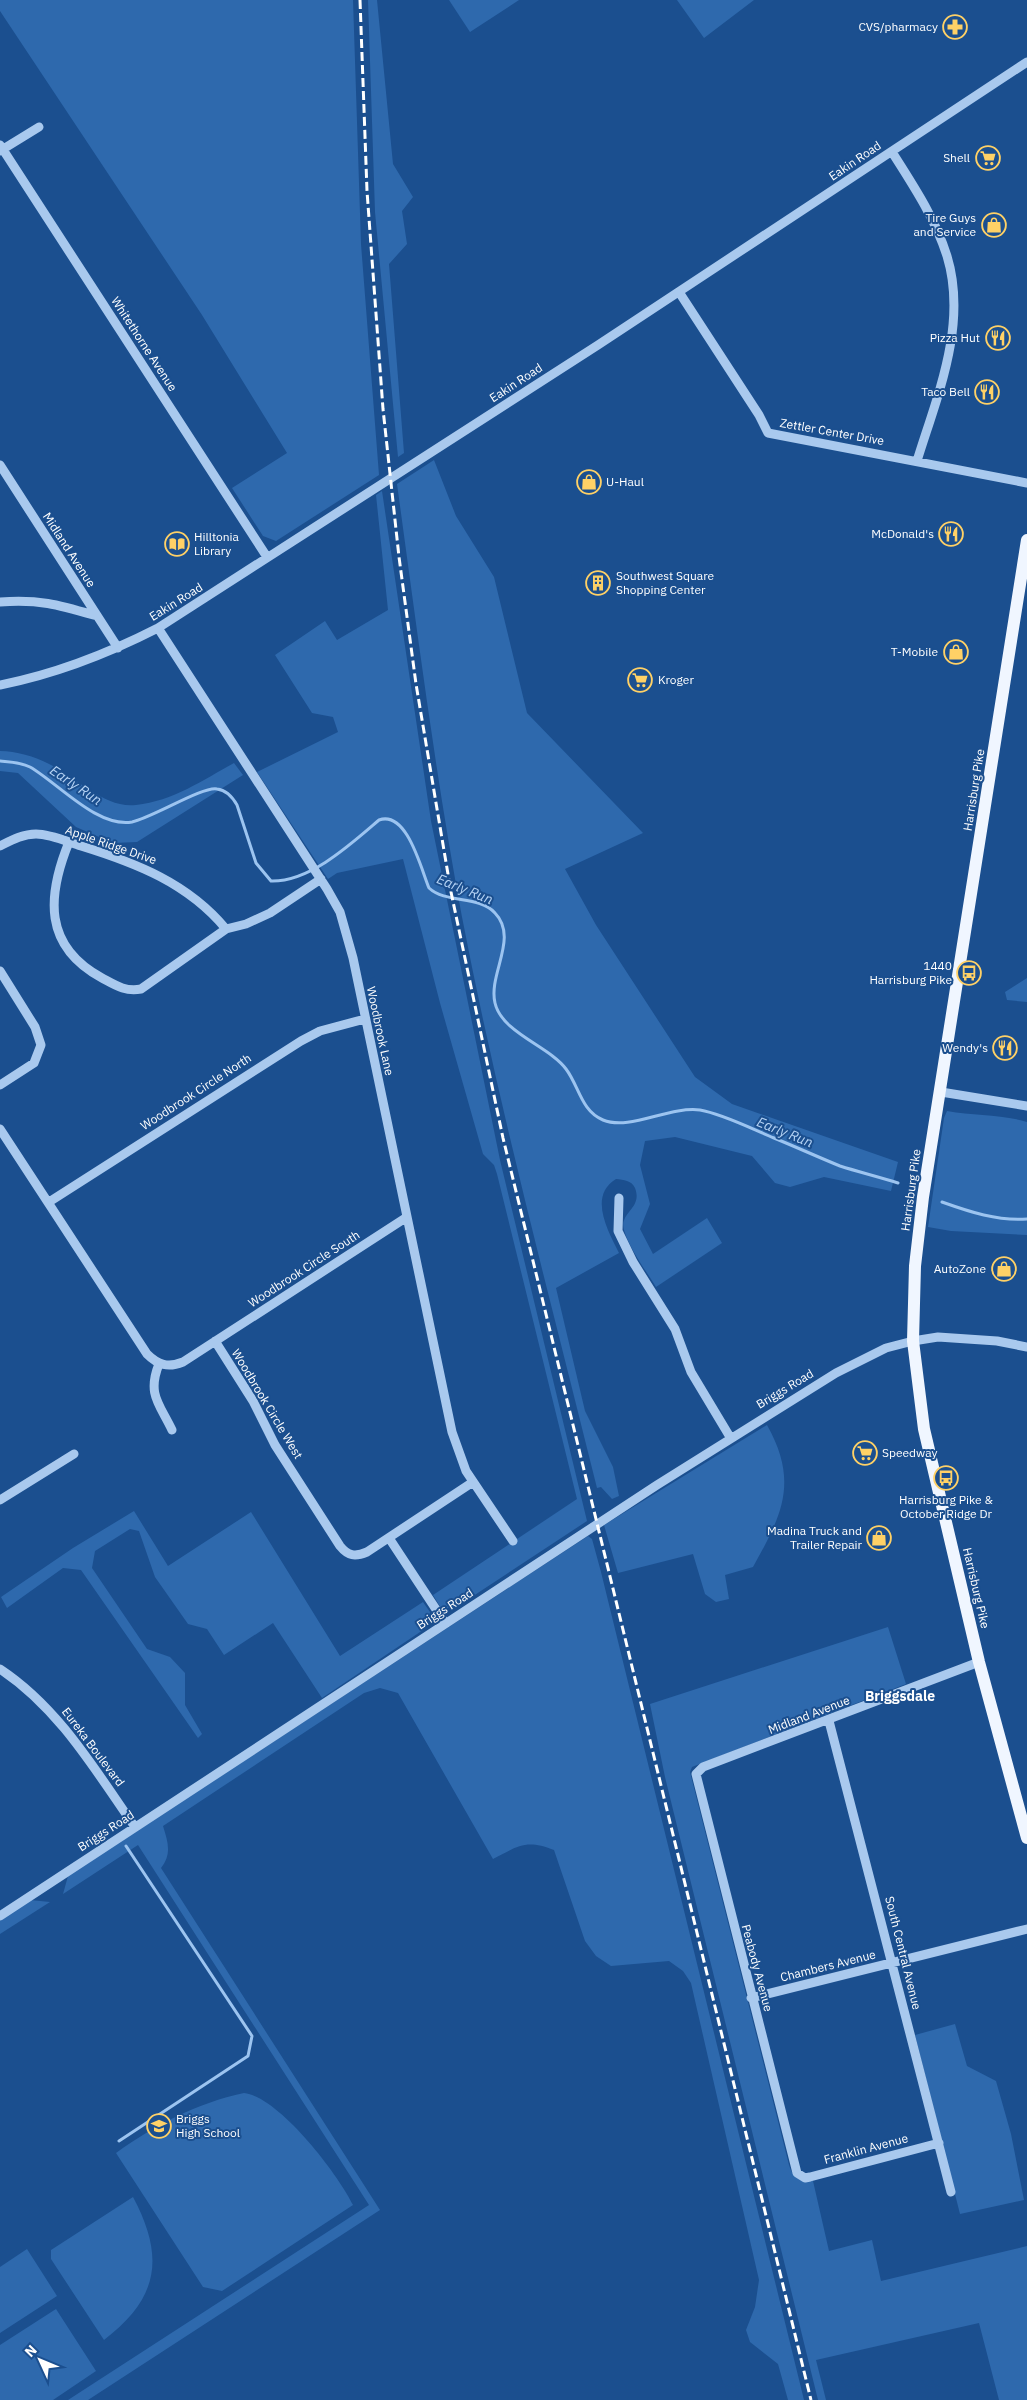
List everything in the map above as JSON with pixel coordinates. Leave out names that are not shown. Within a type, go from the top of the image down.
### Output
[{"type":"main road","name":"Harrisburg Pike","points":[[1027,540],[919,1224],[913,1341],[924,1429],[980,1662],[1027,1838]]},
{"type":"street","name":"Eakin Road","points":[[0,685],[51,673],[118,648],[158,628],[679,292],[1027,62]]},
{"type":"street","points":[[1,148],[39,127]]},
{"type":"street","name":"Whitethorne Avenue","points":[[1,148],[267,557]]},
{"type":"street","points":[[892,152],[928,210],[947,256],[953,285],[950,350],[917,461]]},
{"type":"street","name":"Zettler Center Drive","points":[[679,292],[759,415],[768,433],[1027,482]]},
{"type":"street","name":"Midland Avenue","points":[[0,465],[118,648]]},
{"type":"street","points":[[0,602],[22,600],[59,604],[97,616]]},
{"type":"street","name":"Woodbrook Lane","points":[[158,628],[340,912],[347,934],[452,1432],[458,1452],[473,1482],[514,1541]]},
{"type":"street","name":"Apple Ridge Drive","points":[[0,846],[15,838],[38,834],[120,858],[158,874],[186,891],[226,929]]},
{"type":"street","points":[[69,842],[59,866],[53,891],[54,917],[62,941],[75,958],[98,976],[125,990],[141,989],[226,929],[246,924],[270,913],[318,876]]},
{"type":"street","points":[[0,971],[40,1039],[40,1051],[34,1063],[0,1085]]},
{"type":"street","name":"Woodbrook Circle North","points":[[49,1202],[301,1041],[328,1028],[365,1019]]},
{"type":"street","points":[[941,1092],[1027,1106]]},
{"type":"street","points":[[0,1129],[147,1354],[159,1364],[152,1380],[153,1390],[172,1430]]},
{"type":"street","points":[[619,1198],[618,1231],[633,1262],[675,1329],[690,1372],[730,1437]]},
{"type":"street","name":"Woodbrook Circle South","points":[[215,1342],[407,1217]]},
{"type":"street","name":"Briggs Road","points":[[2,1912],[730,1437],[836,1373],[886,1348],[938,1337],[997,1341],[1027,1347]]},
{"type":"street","name":"Woodbrook Circle West","points":[[159,1364],[170,1366],[183,1362],[215,1342],[253,1402],[275,1445],[345,1552],[360,1555],[389,1538]]},
{"type":"street","points":[[0,1500],[74,1454]]},
{"type":"street","points":[[445,1623],[389,1538],[473,1482]]},
{"type":"street","name":"Midland Avenue","points":[[703,1767],[829,1721],[980,1662]]},
{"type":"street","name":"Eureka Boulevard","points":[[0,1669],[22,1684],[56,1717],[135,1827]]},
{"type":"street","name":"South Central Avenue","points":[[829,1721],[951,2192]]},
{"type":"street","name":"Peabody Avenue","points":[[703,1767],[699,1770],[697,1779],[795,2170],[800,2176]]},
{"type":"street","name":"Chambers Avenue","points":[[751,1998],[1027,1929]]},
{"type":"street","name":"Franklin Avenue","points":[[800,2176],[810,2177],[939,2143]]},
{"type":"shaded area","points":[[0,0],[353,0],[361,244],[379,475],[276,541],[263,536],[232,488],[287,453],[202,315],[0,11]]},
{"type":"shaded area","points":[[368,0],[377,0],[393,164],[413,197],[402,211],[407,244],[389,264],[404,453],[398,457],[375,212]]},
{"type":"shaded area","points":[[449,0],[519,0],[470,32]]},
{"type":"shaded area","points":[[677,0],[754,0],[704,38]]},
{"type":"shaded area","points":[[434,460],[456,516],[494,577],[527,713],[643,833],[565,869],[596,925],[695,1077],[732,1104],[898,1162],[891,1191],[824,1177],[790,1187],[775,1183],[752,1156],[675,1137],[645,1141],[640,1165],[650,1204],[640,1229],[653,1254],[707,1218],[722,1243],[656,1287],[634,1252],[624,1230],[623,1224],[625,1219],[636,1201],[635,1188],[629,1182],[616,1179],[608,1186],[603,1195],[602,1204],[606,1224],[619,1253],[556,1288],[585,1411],[613,1467],[619,1496],[612,1499],[601,1487],[597,1488],[543,1274],[476,989],[452,863],[397,484]]},
{"type":"shaded area","points":[[382,491],[431,821],[500,1160],[587,1521],[455,1608],[441,1608],[433,1595],[577,1499],[497,1174],[494,1165],[483,1154],[440,1003],[403,859],[337,873],[328,879],[257,772],[338,732],[333,717],[312,713],[275,655],[325,621],[337,640],[388,610],[376,495]]},
{"type":"shaded area","points":[[0,751],[20,753],[39,759],[103,798],[125,805],[150,803],[163,799],[199,783],[234,763],[243,775],[137,842],[113,843],[76,827],[18,773],[0,771]]},
{"type":"shaded area","points":[[1027,978],[1027,1002],[1007,1000],[1005,992]]},
{"type":"shaded area","points":[[947,1111],[1027,1122],[1027,1235],[951,1231],[928,1227],[944,1118]]},
{"type":"shaded area","points":[[767,1425],[777,1445],[782,1464],[783,1498],[772,1531],[753,1567],[725,1575],[729,1599],[716,1602],[705,1594],[693,1554],[618,1573],[604,1525]]},
{"type":"shaded area","points":[[134,1511],[168,1566],[251,1512],[340,1656],[423,1602],[430,1612],[426,1628],[322,1698],[273,1623],[224,1655],[207,1629],[188,1624],[155,1577],[139,1531],[130,1529],[95,1551],[92,1568],[147,1649],[170,1657],[185,1673],[185,1705],[202,1734],[198,1738],[81,1570],[63,1568],[7,1608],[1,1597],[73,1548]]},
{"type":"shaded area","points":[[588,1536],[592,1539],[601,1572],[804,2400],[788,2400],[778,2364],[750,2342],[746,2330],[755,2307],[759,2280],[691,1983],[683,1971],[669,1961],[611,1966],[596,1956],[585,1941],[554,1850],[536,1845],[522,1846],[493,1859],[398,1693],[380,1688],[364,1693],[163,1826],[168,1853],[161,1868],[380,2210],[88,2400],[68,2400],[369,2205],[138,1845],[63,1894],[68,1876]]},
{"type":"shaded area","points":[[888,1627],[906,1684],[692,1767],[690,1772],[789,2165],[798,2178],[813,2181],[829,2251],[872,2240],[881,2281],[1027,2246],[1027,2400],[999,2400],[979,2323],[816,2360],[826,2400],[818,2400],[665,1777],[650,1704]]},
{"type":"shaded area","points":[[30,1900],[50,1902],[0,1934],[0,1920]]},
{"type":"shaded area","points":[[955,2024],[967,2066],[996,2081],[1011,2134],[1024,2200],[960,2214],[915,2035]]},
{"type":"shaded area","points":[[244,2093],[258,2098],[274,2108],[290,2122],[335,2175],[353,2205],[222,2291],[203,2287],[116,2153],[146,2133],[177,2116],[227,2097]]},
{"type":"shaded area","points":[[133,2197],[150,2239],[151,2275],[146,2292],[136,2308],[104,2340],[51,2259],[51,2250]]},
{"type":"shaded area","points":[[27,2249],[57,2296],[0,2333],[0,2267]]},
{"type":"shaded area","points":[[56,2309],[96,2371],[53,2400],[0,2400],[0,2345]]},
{"type":"waterway","name":"Early Run","points":[[0,761],[19,763],[30,767],[78,803],[105,818],[119,822],[132,822],[141,819],[210,789],[223,791],[237,805],[256,863],[271,881],[286,880],[315,868],[343,850],[379,820],[389,819],[398,824],[412,843],[429,888],[444,896],[472,901],[488,907],[502,923],[504,945],[495,980],[494,992],[499,1014],[516,1031],[549,1053],[566,1069],[585,1104],[596,1116],[614,1123],[625,1123],[676,1111],[700,1110],[728,1118],[840,1166],[898,1183]]},
{"type":"waterway","name":"Early Run","points":[[942,1202],[994,1217],[1027,1219]]},
{"type":"waterway","points":[[119,2141],[248,2056],[252,2036],[126,1846]]},
{"type":"railway","points":[[360,0],[367,191],[383,409],[399,557],[416,684],[451,892],[503,1138],[811,2400]]},
{"type":"place","name":"CVS/pharmacy","points":[[955,27]]},
{"type":"place","name":"Shell","points":[[988,158]]},
{"type":"place","name":"Tire Guys and Service","points":[[994,225]]},
{"type":"place","name":"Pizza Hut","points":[[998,338]]},
{"type":"place","name":"Taco Bell","points":[[987,392]]},
{"type":"place","name":"U-Haul","points":[[589,482]]},
{"type":"place","name":"McDonald's","points":[[951,534]]},
{"type":"place","name":"Hilltonia Library","points":[[177,544]]},
{"type":"place","name":"Southwest Square Shopping Center","points":[[598,583]]},
{"type":"place","name":"T-Mobile","points":[[956,652]]},
{"type":"place","name":"Kroger","points":[[640,680]]},
{"type":"place","name":"1440 Harrisburg Pike","points":[[969,973]]},
{"type":"place","name":"Wendy's","points":[[1005,1048]]},
{"type":"place","name":"AutoZone","points":[[1004,1269]]},
{"type":"place","name":"Speedway","points":[[865,1453]]},
{"type":"place","name":"Harrisburg Pike & October Ridge Dr","points":[[946,1478]]},
{"type":"place","name":"Madina Truck and Trailer Repair","points":[[879,1538]]},
{"type":"place","name":"Briggs High School","points":[[159,2126]]},
{"type":"district","name":"Briggsdale","points":[[900,1696]]}]
